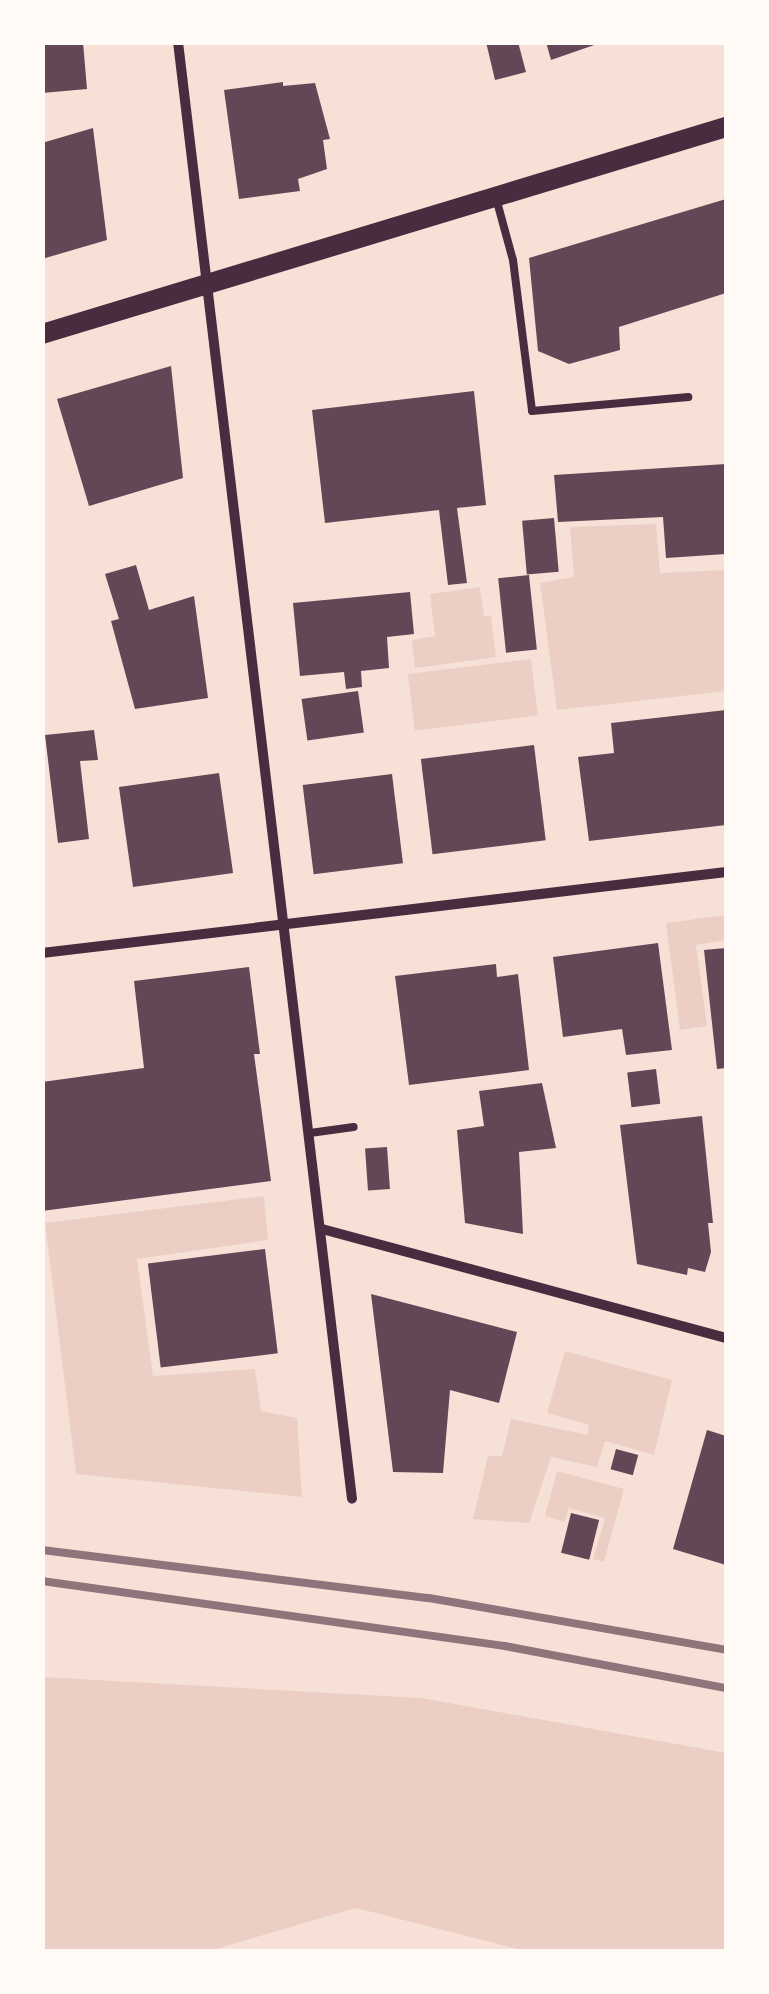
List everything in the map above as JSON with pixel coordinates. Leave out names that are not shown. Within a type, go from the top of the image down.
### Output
[{"type":"main road","points":[[42,334],[726,127]]},
{"type":"street","points":[[178,42],[352,1500]]},
{"type":"street","points":[[42,952],[726,872]]},
{"type":"street","points":[[322,1229],[726,1338]]},
{"type":"lane","points":[[496,198],[513,260],[532,412],[688,397]]},
{"type":"lane","points":[[310,1133],[354,1127]]},
{"type":"shaded area","points":[[656,524],[660,573],[726,570],[726,691],[557,710],[540,583],[574,577],[570,527]]},
{"type":"shaded area","points":[[480,587],[484,616],[491,616],[496,657],[415,668],[412,640],[435,636],[430,594]]},
{"type":"shaded area","points":[[531,659],[538,716],[415,731],[408,674]]},
{"type":"shaded area","points":[[726,915],[726,940],[696,945],[707,1026],[680,1030],[666,923]]},
{"type":"shaded area","points":[[264,1196],[268,1240],[137,1259],[153,1376],[255,1369],[261,1411],[297,1418],[302,1497],[76,1474],[45,1223]]},
{"type":"shaded area","points":[[565,1351],[672,1380],[654,1455],[605,1441],[597,1467],[551,1457],[529,1523],[473,1519],[488,1456],[502,1456],[511,1419],[588,1435],[589,1425],[547,1413]]},
{"type":"shaded area","points":[[557,1471],[624,1489],[604,1562],[593,1559],[605,1518],[569,1508],[565,1522],[545,1516]]},
{"type":"shaded area","points":[[42,1677],[422,1698],[726,1753],[726,1951],[526,1951],[356,1908],[209,1951],[43,1951]]},
{"type":"building","points":[[42,42],[83,42],[87,89],[42,93]]},
{"type":"building","points":[[486,42],[518,42],[526,72],[495,80]]},
{"type":"building","points":[[546,42],[600,42],[600,43],[551,60]]},
{"type":"building","points":[[283,82],[283,86],[315,83],[330,139],[323,140],[327,169],[298,179],[300,191],[239,199],[224,90]]},
{"type":"building","points":[[93,128],[107,240],[42,259],[42,143]]},
{"type":"building","points":[[726,199],[726,293],[619,327],[620,350],[569,364],[538,351],[529,258]]},
{"type":"building","points":[[171,366],[183,478],[89,506],[57,399]]},
{"type":"building","points":[[474,391],[486,505],[457,508],[467,583],[448,585],[439,510],[325,523],[312,410]]},
{"type":"building","points":[[726,464],[726,554],[666,558],[663,517],[558,522],[554,475]]},
{"type":"building","points":[[554,518],[559,572],[527,575],[522,521]]},
{"type":"building","points":[[136,565],[149,610],[194,596],[208,698],[135,709],[111,621],[119,619],[105,574]]},
{"type":"building","points":[[529,575],[537,650],[506,653],[498,578]]},
{"type":"building","points":[[410,592],[414,634],[387,637],[389,668],[361,671],[362,687],[346,689],[344,672],[300,676],[293,603]]},
{"type":"building","points":[[358,691],[364,733],[307,741],[302,699]]},
{"type":"building","points":[[726,710],[726,825],[589,841],[578,757],[614,753],[611,723]]},
{"type":"building","points":[[94,730],[98,760],[80,761],[89,839],[58,843],[45,735]]},
{"type":"building","points":[[534,745],[546,840],[433,854],[421,759]]},
{"type":"building","points":[[219,773],[233,873],[133,887],[119,787]]},
{"type":"building","points":[[392,774],[403,863],[314,874],[303,785]]},
{"type":"building","points":[[658,943],[672,1050],[626,1055],[622,1029],[563,1037],[553,957]]},
{"type":"building","points":[[726,948],[726,1068],[717,1069],[704,950]]},
{"type":"building","points":[[496,964],[497,977],[518,974],[529,1070],[409,1085],[395,976]]},
{"type":"building","points":[[249,967],[260,1054],[254,1054],[271,1181],[42,1211],[42,1082],[144,1068],[134,981]]},
{"type":"building","points":[[656,1069],[660,1104],[631,1107],[627,1073]]},
{"type":"building","points":[[542,1083],[556,1148],[519,1152],[523,1234],[465,1223],[457,1130],[484,1126],[479,1091]]},
{"type":"building","points":[[702,1116],[713,1223],[708,1223],[711,1252],[705,1272],[688,1268],[687,1275],[637,1264],[620,1125]]},
{"type":"building","points":[[387,1147],[390,1189],[368,1190],[365,1149]]},
{"type":"building","points":[[265,1249],[278,1353],[161,1368],[148,1263]]},
{"type":"building","points":[[371,1294],[517,1332],[499,1403],[450,1390],[443,1473],[393,1472]]},
{"type":"building","points":[[707,1430],[726,1436],[726,1565],[673,1549]]},
{"type":"building","points":[[616,1449],[638,1455],[633,1475],[611,1469]]},
{"type":"building","points":[[571,1513],[599,1520],[589,1560],[561,1553]]},
{"type":"railway","points":[[42,1550],[429,1598],[726,1650]]},
{"type":"railway","points":[[42,1581],[505,1646],[726,1688]]}]
